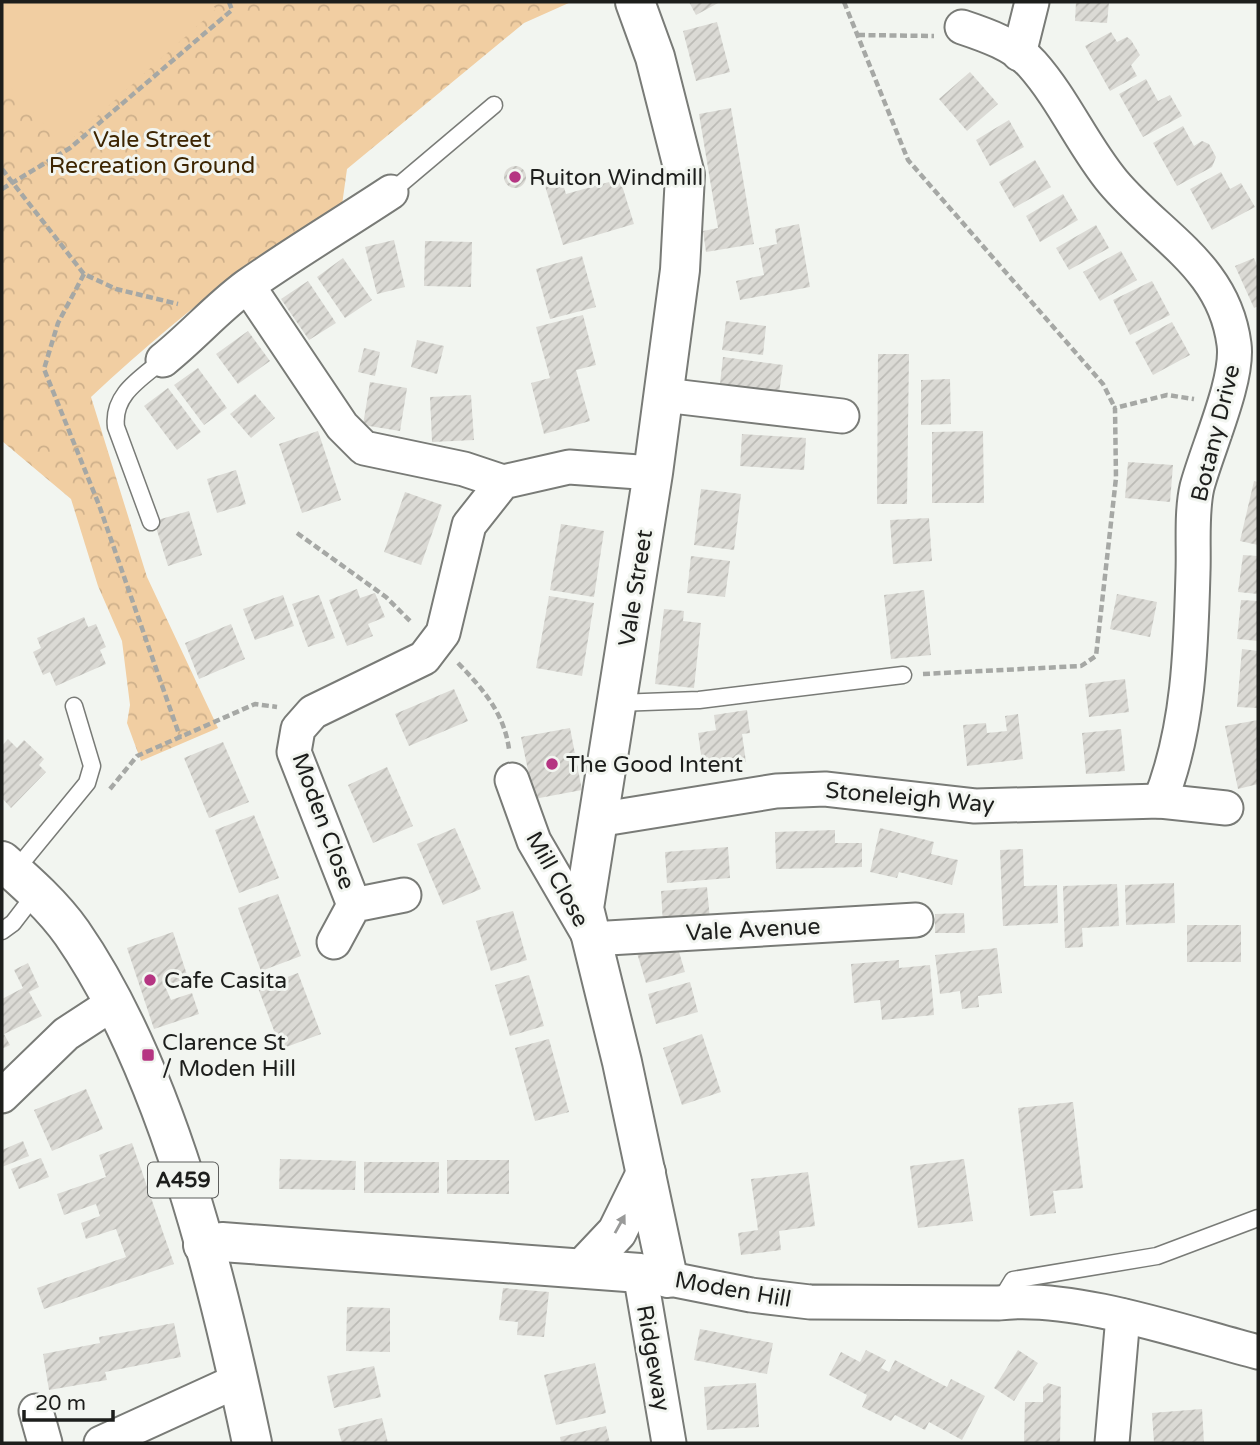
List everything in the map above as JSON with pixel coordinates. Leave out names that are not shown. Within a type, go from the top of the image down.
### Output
[{"type":"street","name":"Vale Street","points":[[635,2],[655,57],[685,175],[680,270],[653,473],[583,908],[646,1173],[654,1275]]},
{"type":"street","points":[[1019,54],[1032,2]]},
{"type":"street","name":"Botany Drive","points":[[967,29],[1019,54],[1032,64],[1114,183],[1172,237],[1212,283],[1223,304],[1230,330],[1247,368],[1223,403],[1196,490],[1191,651],[1175,764],[1160,801]]},
{"type":"street","points":[[163,360],[199,331],[217,310],[248,286],[391,192]]},
{"type":"street","points":[[248,286],[342,426],[364,448],[464,469],[503,482],[569,467],[653,473]]},
{"type":"street","points":[[664,395],[842,416]]},
{"type":"street","points":[[313,712],[424,658],[443,633],[469,525],[503,482]]},
{"type":"street","name":"Moden Close","points":[[313,712],[298,729],[294,752],[354,905],[334,942]]},
{"type":"street","name":"Mill Close","points":[[513,779],[534,841],[591,939]]},
{"type":"street","name":"Stoneleigh Way","points":[[597,820],[776,792],[825,789],[975,806],[1160,801],[1226,808]]},
{"type":"street","name":"A459","points":[[18,875],[71,932],[114,1002],[138,1054],[173,1148],[203,1245],[239,1380],[252,1443]]},
{"type":"street","name":"Moden Close","points":[[354,905],[404,895]]},
{"type":"street","name":"Vale Avenue","points":[[591,939],[916,920]]},
{"type":"street","points":[[2,1096],[66,1034],[114,1002]]},
{"type":"street","points":[[584,1267],[617,1231],[646,1173]]},
{"type":"street","name":"Moden Hill","points":[[203,1245],[222,1242],[584,1267],[654,1275],[751,1295],[810,1302],[999,1303],[1024,1300],[1123,1316],[1258,1352]]},
{"type":"street","name":"Ridgeway","points":[[654,1275],[669,1443]]},
{"type":"street","points":[[1112,1443],[1123,1316]]},
{"type":"street","points":[[101,1443],[239,1380]]},
{"type":"street","points":[[36,1411],[45,1443]]},
{"type":"lane","points":[[391,192],[494,105]]},
{"type":"lane","points":[[151,522],[116,427],[114,412],[121,396],[163,360]]},
{"type":"lane","points":[[617,703],[699,700],[903,675]]},
{"type":"lane","points":[[2,931],[13,923],[18,875],[87,783],[92,766],[74,706]]},
{"type":"lane","points":[[999,1303],[1013,1280],[1157,1256],[1258,1218]]},
{"type":"path","points":[[2,189],[70,148],[232,10],[229,2]]},
{"type":"path","points":[[844,2],[908,160],[1103,384],[1115,408],[1116,478],[1096,656],[1081,666],[903,675]]},
{"type":"path","points":[[858,35],[958,37],[967,29]]},
{"type":"path","points":[[2,169],[83,274],[116,289],[147,298],[217,310]]},
{"type":"path","points":[[83,274],[58,323],[44,369],[99,505],[180,737]]},
{"type":"path","points":[[1115,408],[1167,395],[1223,403]]},
{"type":"path","points":[[107,792],[125,775],[137,756],[255,704],[313,712]]},
{"type":"green space","name":"Vale Street Recreation Ground","points":[[2,2],[571,2],[524,23],[347,169],[342,205],[308,225],[211,294],[91,397],[147,577],[218,728],[141,761],[127,723],[130,705],[122,641],[98,586],[71,499],[2,441]]},
{"type":"green space","points":[[2,2],[210,2],[216,9],[64,146],[2,78]]},
{"type":"building","points":[[689,2],[720,2],[696,15]]},
{"type":"building","points":[[1076,2],[1109,2],[1107,23],[1075,21]]},
{"type":"building","points":[[717,22],[730,72],[696,81],[683,31]]},
{"type":"building","points":[[1111,32],[1117,42],[1127,37],[1131,40],[1140,55],[1131,65],[1137,76],[1110,91],[1085,46]]},
{"type":"building","points":[[970,72],[998,104],[967,131],[939,99]]},
{"type":"building","points":[[1146,79],[1158,101],[1170,95],[1182,116],[1143,137],[1119,94]]},
{"type":"building","points":[[731,108],[754,244],[706,252],[703,231],[718,228],[699,114]]},
{"type":"building","points":[[1009,120],[1024,147],[990,166],[976,140]]},
{"type":"building","points":[[1183,126],[1194,146],[1202,141],[1209,144],[1216,157],[1212,167],[1177,186],[1153,143]]},
{"type":"building","points":[[1035,160],[1051,187],[1014,208],[999,182]]},
{"type":"building","name":"Ruiton Windmill","points":[[511,166],[519,166],[526,173],[526,181],[519,188],[511,188],[504,181],[504,173]]},
{"type":"building","points":[[1221,172],[1230,189],[1241,183],[1255,207],[1212,230],[1190,189]]},
{"type":"building","points":[[620,179],[634,224],[563,245],[545,186],[562,181],[566,194]]},
{"type":"building","points":[[1063,194],[1078,220],[1040,242],[1026,216]]},
{"type":"building","points":[[799,224],[810,287],[740,300],[736,281],[764,275],[759,248],[777,244],[775,229]]},
{"type":"building","points":[[1096,225],[1109,248],[1069,270],[1056,248]]},
{"type":"building","points":[[394,240],[405,287],[377,294],[365,247]]},
{"type":"building","points":[[425,241],[472,242],[471,287],[424,286]]},
{"type":"building","points":[[1121,251],[1137,280],[1100,301],[1083,272]]},
{"type":"building","points":[[582,256],[596,307],[550,319],[536,269]]},
{"type":"building","points":[[343,258],[372,300],[345,318],[317,277]]},
{"type":"building","points":[[1254,258],[1258,268],[1258,306],[1254,308],[1235,266]]},
{"type":"building","points":[[308,281],[336,323],[309,340],[281,299]]},
{"type":"building","points":[[1152,281],[1170,315],[1130,335],[1113,300]]},
{"type":"building","points":[[583,315],[596,365],[576,370],[590,421],[544,434],[531,383],[550,378],[536,327]]},
{"type":"building","points":[[726,321],[766,326],[763,355],[722,350]]},
{"type":"building","points":[[1172,322],[1190,355],[1153,375],[1135,342]]},
{"type":"building","points":[[248,331],[270,361],[238,384],[216,354]]},
{"type":"building","points":[[417,340],[444,346],[437,374],[411,367]]},
{"type":"building","points":[[364,348],[380,352],[375,376],[358,372]]},
{"type":"building","points":[[878,354],[909,354],[907,504],[877,504]]},
{"type":"building","points":[[723,357],[783,365],[778,400],[719,393]]},
{"type":"building","points":[[198,368],[227,408],[204,425],[174,385]]},
{"type":"building","points":[[950,379],[951,424],[921,425],[921,380]]},
{"type":"building","points":[[370,382],[407,388],[400,431],[363,425]]},
{"type":"building","points":[[168,388],[201,432],[177,450],[144,406]]},
{"type":"building","points":[[255,394],[275,418],[251,438],[230,414]]},
{"type":"building","points":[[471,395],[474,440],[432,442],[430,397]]},
{"type":"building","points":[[318,431],[341,500],[302,513],[279,444]]},
{"type":"building","points":[[983,431],[984,503],[932,503],[932,432]]},
{"type":"building","points":[[742,434],[806,438],[804,470],[740,466]]},
{"type":"building","points":[[1128,462],[1173,465],[1170,502],[1125,498]]},
{"type":"building","points":[[236,470],[246,504],[217,513],[207,479]]},
{"type":"building","points":[[1254,481],[1258,482],[1258,545],[1240,541]]},
{"type":"building","points":[[701,489],[741,494],[734,550],[694,545]]},
{"type":"building","points":[[405,492],[442,505],[421,565],[384,552]]},
{"type":"building","points":[[189,511],[202,555],[168,566],[154,521]]},
{"type":"building","points":[[929,518],[932,561],[893,564],[890,520]]},
{"type":"building","points":[[561,524],[604,531],[594,597],[550,590]]},
{"type":"building","points":[[1243,555],[1258,556],[1258,594],[1238,592]]},
{"type":"building","points":[[691,556],[730,561],[725,597],[687,593]]},
{"type":"building","points":[[357,589],[360,598],[375,593],[385,617],[368,624],[373,636],[347,646],[329,600]]},
{"type":"building","points":[[924,590],[931,655],[891,659],[884,595]]},
{"type":"building","points":[[1117,594],[1157,602],[1150,637],[1110,629]]},
{"type":"building","points":[[283,595],[294,626],[255,640],[243,609]]},
{"type":"building","points":[[319,595],[335,638],[308,647],[292,604]]},
{"type":"building","points":[[549,596],[594,603],[582,676],[536,668]]},
{"type":"building","points":[[1241,600],[1258,601],[1258,641],[1237,639]]},
{"type":"building","points":[[664,609],[684,611],[683,621],[701,623],[694,688],[655,684]]},
{"type":"building","points":[[84,617],[88,627],[96,624],[106,647],[100,650],[106,664],[56,686],[50,672],[43,675],[33,652],[41,648],[37,638]]},
{"type":"building","points":[[231,624],[245,659],[199,679],[185,643]]},
{"type":"building","points":[[1242,649],[1258,651],[1258,708],[1237,707]]},
{"type":"building","points":[[1125,679],[1129,712],[1089,717],[1085,684]]},
{"type":"building","points":[[454,689],[468,721],[409,746],[395,714]]},
{"type":"building","points":[[747,710],[750,733],[742,734],[746,762],[703,768],[698,733],[716,730],[714,715]]},
{"type":"building","points":[[1018,714],[1023,759],[967,766],[963,725],[986,723],[987,733],[1007,731],[1005,716]]},
{"type":"building","points":[[1258,720],[1258,784],[1238,789],[1225,726]]},
{"type":"building","name":"The Good Intent","points":[[570,728],[582,790],[534,799],[521,737]]},
{"type":"building","points":[[1121,729],[1125,771],[1086,774],[1082,733]]},
{"type":"building","points":[[8,739],[17,748],[24,740],[44,759],[39,765],[46,772],[11,808],[2,798],[2,746]]},
{"type":"building","points":[[223,742],[249,802],[209,818],[184,758]]},
{"type":"building","points":[[387,767],[413,826],[373,843],[348,785]]},
{"type":"building","points":[[254,815],[279,878],[239,893],[215,830]]},
{"type":"building","points":[[455,828],[481,889],[443,905],[417,844]]},
{"type":"building","points":[[880,828],[934,842],[931,854],[958,860],[952,885],[899,872],[897,878],[870,872]]},
{"type":"building","points":[[835,830],[835,843],[862,843],[862,867],[776,869],[775,832]]},
{"type":"building","points":[[728,847],[730,878],[667,883],[665,852]]},
{"type":"building","points":[[1023,849],[1024,886],[1057,885],[1058,923],[1003,926],[1000,850]]},
{"type":"building","points":[[1174,883],[1175,923],[1126,925],[1125,885]]},
{"type":"building","points":[[1117,884],[1119,926],[1082,928],[1083,947],[1065,948],[1063,886]]},
{"type":"building","points":[[707,887],[710,920],[663,924],[661,891]]},
{"type":"building","points":[[278,894],[301,956],[261,971],[238,908]]},
{"type":"building","points":[[513,911],[527,960],[491,971],[476,921]]},
{"type":"building","points":[[964,913],[965,933],[935,933],[935,914]]},
{"type":"building","points":[[1187,925],[1241,925],[1241,962],[1187,962]]},
{"type":"building","points":[[173,932],[188,978],[165,986],[171,1000],[192,993],[199,1014],[154,1029],[127,948]]},
{"type":"building","points":[[676,942],[685,972],[646,983],[637,953]]},
{"type":"building","points":[[997,948],[1002,993],[978,996],[979,1007],[962,1009],[960,991],[940,994],[935,955]]},
{"type":"building","points":[[899,960],[899,968],[930,965],[934,1015],[882,1020],[880,1000],[854,1003],[851,964]]},
{"type":"building","points":[[28,963],[39,987],[29,992],[42,1016],[4,1034],[10,1045],[2,1049],[2,999],[23,988],[14,970]]},
{"type":"building","points":[[298,973],[321,1034],[281,1049],[258,988]]},
{"type":"building","points":[[529,975],[544,1026],[510,1036],[495,985]]},
{"type":"building","points":[[690,982],[698,1012],[656,1024],[648,994]]},
{"type":"building","points":[[702,1034],[721,1092],[682,1105],[663,1048]]},
{"type":"building","points":[[549,1039],[569,1112],[535,1121],[515,1048]]},
{"type":"building","points":[[86,1089],[103,1129],[52,1151],[34,1110]]},
{"type":"building","points":[[1073,1102],[1083,1188],[1053,1191],[1056,1213],[1030,1216],[1018,1108]]},
{"type":"building","points":[[23,1141],[29,1156],[2,1167],[2,1150]]},
{"type":"building","points":[[132,1143],[174,1264],[44,1309],[37,1288],[126,1257],[116,1229],[86,1239],[81,1223],[100,1216],[96,1204],[64,1215],[57,1194],[106,1177],[99,1155]]},
{"type":"building","points":[[41,1158],[49,1177],[19,1189],[11,1169]]},
{"type":"building","points":[[280,1159],[356,1161],[355,1190],[279,1189]]},
{"type":"building","points":[[964,1159],[973,1221],[918,1228],[910,1166]]},
{"type":"building","points":[[447,1160],[509,1160],[509,1194],[447,1194]]},
{"type":"building","points":[[364,1162],[439,1162],[439,1193],[364,1193]]},
{"type":"building","points":[[808,1172],[815,1226],[779,1231],[781,1250],[741,1255],[738,1233],[758,1230],[751,1179]]},
{"type":"building","points":[[503,1288],[549,1292],[544,1337],[517,1335],[518,1322],[499,1320]]},
{"type":"building","points":[[347,1307],[390,1308],[390,1352],[346,1351]]},
{"type":"building","points":[[174,1323],[181,1357],[105,1372],[107,1380],[49,1390],[43,1354],[100,1343],[99,1337]]},
{"type":"building","points":[[700,1329],[773,1343],[767,1374],[694,1360]]},
{"type":"building","points":[[866,1350],[886,1360],[881,1368],[889,1372],[895,1360],[947,1387],[951,1379],[985,1396],[962,1440],[929,1422],[925,1430],[895,1415],[891,1421],[862,1407],[867,1395],[829,1375],[841,1352],[860,1362]]},
{"type":"building","points":[[1018,1350],[1038,1363],[1014,1401],[994,1388]]},
{"type":"building","points":[[595,1363],[606,1413],[556,1425],[544,1375]]},
{"type":"building","points":[[374,1366],[381,1397],[334,1408],[327,1376]]},
{"type":"building","points":[[756,1383],[759,1427],[707,1430],[704,1387]]},
{"type":"building","points":[[1048,1383],[1061,1387],[1060,1443],[1024,1443],[1025,1402],[1043,1402],[1043,1387]]},
{"type":"building","points":[[1202,1409],[1204,1443],[1154,1443],[1152,1413]]},
{"type":"building","points":[[382,1418],[388,1443],[342,1443],[338,1429]]},
{"type":"building","points":[[606,1426],[610,1443],[561,1443],[560,1437]]},
{"type":"place","name":"Ruiton Windmill","points":[[515,177]]},
{"type":"place","name":"The Good Intent","points":[[552,764]]},
{"type":"place","name":"Cafe Casita","points":[[150,980]]},
{"type":"place","name":"Clarence St / Moden Hill","points":[[148,1055]]}]
